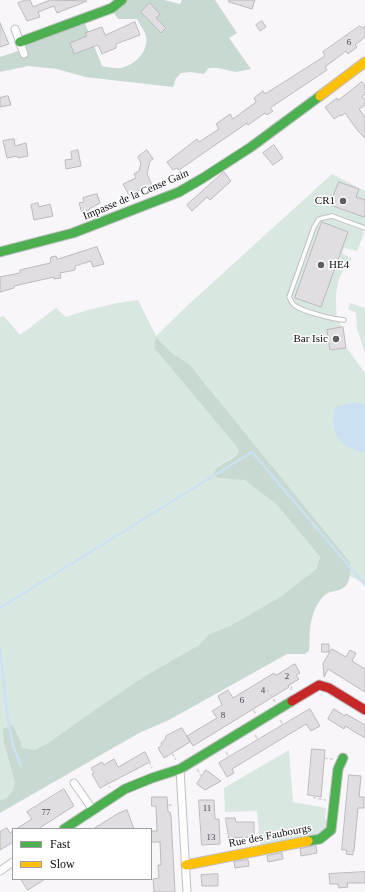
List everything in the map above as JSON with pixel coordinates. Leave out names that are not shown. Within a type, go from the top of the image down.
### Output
[{"type":"street","points":[[20,42],[111,8],[122,0]]},
{"type":"street","points":[[15,29],[24,54]]},
{"type":"street","name":"Impasse de la Cense Gain","points":[[0,252],[73,233],[184,189],[245,151],[365,62]]},
{"type":"street","points":[[66,828],[125,789],[180,769],[319,685],[329,688],[365,710]]},
{"type":"street","name":"Rue des Faubourgs","points":[[186,865],[320,839],[332,830],[338,769],[343,758]]},
{"type":"street","points":[[180,769],[187,892]]},
{"type":"street","points":[[74,783],[93,810]]},
{"type":"street","points":[[0,871],[12,863]]},
{"type":"lane","points":[[344,320],[334,319],[310,312],[294,305],[289,296],[314,227],[319,219],[332,216],[365,228]]},
{"type":"path","points":[[267,689],[280,708]]},
{"type":"path","points":[[314,796],[314,798],[335,801]]},
{"type":"shaded area","points":[[332,174],[365,191],[364,234],[357,251],[344,248],[342,253],[352,259],[342,272],[337,286],[337,318],[293,305],[340,322],[346,347],[365,373],[365,584],[350,576],[350,562],[189,364],[172,353],[156,337],[154,348],[237,447],[239,452],[237,455],[218,466],[218,478],[245,479],[276,504],[320,557],[316,569],[280,597],[230,626],[209,634],[199,645],[143,677],[51,741],[35,750],[23,748],[17,731],[10,762],[15,782],[12,792],[6,800],[0,800],[0,317],[4,316],[20,335],[56,308],[66,317],[83,311],[138,300],[156,336]]},
{"type":"shaded area","points":[[350,303],[365,308],[365,353],[357,328],[356,313],[348,309]]},
{"type":"shaded area","points":[[289,750],[293,802],[326,808],[325,819],[328,820],[327,829],[319,835],[260,846],[257,811],[225,812],[224,788]]},
{"type":"green space","points":[[122,0],[164,0],[180,4],[182,0],[215,0],[237,33],[229,38],[251,69],[236,72],[218,68],[209,68],[204,74],[191,72],[181,73],[176,78],[173,87],[85,77],[57,69],[28,66],[0,72],[0,57],[18,51],[20,42],[83,18],[102,66],[119,68],[132,64],[144,50],[146,39],[145,33],[137,19],[118,19],[111,8]]},
{"type":"green space","points":[[156,337],[172,353],[189,364],[350,562],[349,580],[345,587],[325,595],[317,604],[311,625],[309,651],[305,654],[287,654],[169,720],[139,733],[0,813],[0,800],[6,799],[12,792],[15,782],[4,743],[3,729],[12,725],[23,748],[35,750],[51,741],[143,677],[199,645],[209,634],[230,626],[280,597],[316,569],[320,557],[276,504],[245,480],[218,478],[214,474],[219,466],[233,458],[239,452],[237,447],[154,348]]},
{"type":"water","points":[[352,403],[365,405],[365,452],[348,447],[338,438],[335,432],[333,417],[334,408]]},
{"type":"building","points":[[30,0],[33,7],[50,0],[87,1],[57,13],[54,6],[38,12],[40,17],[27,21],[18,3]]},
{"type":"building","points":[[229,0],[255,0],[252,9],[229,2]]},
{"type":"building","points":[[150,3],[160,14],[156,18],[166,28],[161,33],[141,12]]},
{"type":"building","points":[[262,21],[266,27],[260,31],[256,25]]},
{"type":"building","points":[[135,22],[140,35],[116,44],[116,48],[102,54],[98,45],[74,54],[70,43],[87,36],[85,33],[102,27],[105,35]]},
{"type":"building","points":[[0,23],[9,44],[0,47]]},
{"type":"building","points":[[360,26],[362,28],[365,26],[365,37],[355,45],[357,47],[348,54],[346,51],[325,67],[327,70],[270,108],[273,111],[267,115],[265,113],[248,125],[247,123],[179,170],[177,168],[173,170],[167,162],[197,139],[199,142],[219,129],[216,124],[230,114],[233,119],[256,102],[254,98],[263,91],[265,94],[325,56],[323,52]]},
{"type":"building","points":[[362,82],[365,86],[365,94],[362,96],[365,100],[365,105],[359,109],[365,117],[365,138],[345,113],[334,119],[325,107],[337,98],[338,100]]},
{"type":"building","points":[[8,96],[11,105],[0,107],[0,98]]},
{"type":"building","points":[[14,139],[15,146],[26,143],[28,156],[7,158],[3,141]]},
{"type":"building","points":[[274,145],[283,158],[273,165],[263,153]]},
{"type":"building","points":[[78,150],[81,166],[66,169],[65,160],[72,159],[71,152]]},
{"type":"building","points":[[147,150],[153,159],[150,161],[147,174],[152,185],[129,195],[123,184],[136,178],[134,174],[139,171],[141,163],[138,157]]},
{"type":"building","points":[[224,172],[231,181],[210,200],[207,197],[192,211],[187,205]]},
{"type":"building","name":"CR1","points":[[339,182],[359,189],[356,197],[365,200],[364,217],[330,205]]},
{"type":"building","points":[[97,194],[100,203],[82,213],[79,203],[84,202],[83,198]]},
{"type":"building","points":[[38,203],[39,207],[50,204],[53,216],[34,220],[31,205]]},
{"type":"building","name":"HE4","points":[[322,222],[348,232],[321,307],[295,298]]},
{"type":"building","points":[[97,247],[104,264],[93,267],[91,261],[75,266],[75,270],[60,273],[61,278],[54,279],[54,277],[14,286],[14,288],[0,292],[0,277],[20,273],[20,270],[50,263],[51,257],[56,256],[57,259]]},
{"type":"building","name":"Bar Isic","points":[[343,327],[346,348],[330,350],[327,330]]},
{"type":"building","points":[[322,644],[329,644],[329,652],[322,652]]},
{"type":"building","points":[[332,649],[346,657],[350,650],[356,653],[352,661],[365,669],[365,692],[328,669],[324,677],[323,664]]},
{"type":"building","points":[[295,664],[300,673],[296,675],[299,679],[288,686],[289,687],[193,746],[187,736],[217,718],[212,711],[222,705],[218,696],[228,690],[233,698],[274,673],[276,675]]},
{"type":"building","points":[[310,709],[320,726],[311,731],[306,724],[232,769],[234,773],[227,777],[219,763]]},
{"type":"building","points":[[334,709],[365,725],[365,738],[345,726],[344,729],[328,719]]},
{"type":"building","points":[[182,728],[190,742],[164,758],[158,748],[162,745],[161,743],[165,740],[166,736]]},
{"type":"building","points":[[312,749],[325,750],[321,797],[308,795]]},
{"type":"building","points":[[145,752],[150,762],[100,788],[92,774],[94,773],[91,768],[102,762],[104,765],[114,759],[118,767]]},
{"type":"building","points":[[206,770],[221,781],[205,790],[197,784]]},
{"type":"building","points":[[349,775],[361,776],[359,797],[364,797],[364,808],[358,808],[353,855],[346,854],[347,850],[342,850]]},
{"type":"building","points":[[64,789],[74,806],[40,828],[18,828],[32,819],[27,812]]},
{"type":"building","points":[[152,797],[167,797],[168,812],[170,812],[171,816],[175,892],[154,892],[153,879],[159,878],[158,865],[161,865],[160,842],[152,842],[152,831],[157,831],[156,806],[152,806]]},
{"type":"building","points":[[199,800],[214,800],[215,819],[219,819],[220,844],[202,845]]},
{"type":"building","points":[[127,810],[134,828],[95,828],[117,814]]},
{"type":"building","points":[[226,818],[235,818],[236,822],[254,822],[254,837],[229,838]]},
{"type":"building","points":[[7,828],[10,833],[12,832],[12,843],[0,850],[0,832]]},
{"type":"building","points":[[316,846],[317,853],[301,856],[300,849]]},
{"type":"building","points":[[282,853],[283,859],[268,862],[267,856]]},
{"type":"building","points":[[248,860],[249,866],[235,868],[234,862]]},
{"type":"building","points":[[365,872],[365,883],[347,883],[348,887],[339,888],[338,884],[330,884],[329,874]]},
{"type":"building","points":[[218,874],[218,886],[202,886],[201,875]]},
{"type":"building","points":[[22,880],[43,880],[28,890]]},
{"type":"waterway","points":[[0,608],[252,452],[365,585]]},
{"type":"waterway","points":[[0,649],[7,715],[13,746],[21,766]]},
{"type":"traffic: fast","points":[[20,42],[112,8],[122,0]]},
{"type":"traffic: fast","points":[[0,252],[73,233],[179,192],[251,147],[320,96]]},
{"type":"traffic: fast","points":[[66,828],[125,789],[180,769],[292,701]]},
{"type":"traffic: fast","points":[[308,841],[320,839],[331,830],[338,769],[343,758]]},
{"type":"traffic: slow","points":[[320,96],[365,62]]},
{"type":"traffic: slow","points":[[186,865],[308,841]]},
{"type":"traffic: jam","points":[[292,701],[319,685],[329,688],[365,710]]},
{"type":"place","name":"CR1","points":[[343,201]]},
{"type":"place","name":"HE4","points":[[321,265]]},
{"type":"place","name":"Bar Isic","points":[[336,339]]}]
